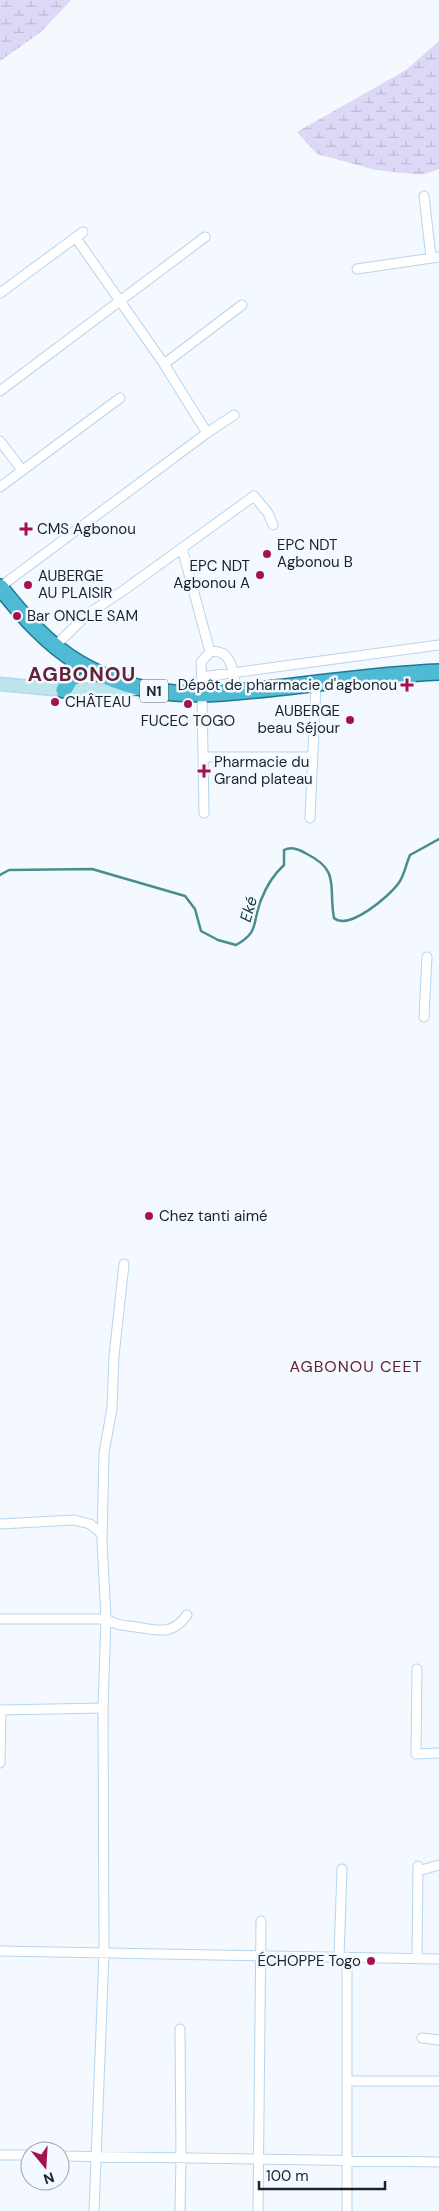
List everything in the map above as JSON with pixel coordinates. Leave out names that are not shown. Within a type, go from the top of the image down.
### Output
[{"type":"highway","name":"N1","points":[[0,587],[31,624],[64,652],[110,678],[142,689],[202,687],[237,694],[254,690],[439,672]]},
{"type":"highway","name":"N1","points":[[64,652],[74,653],[104,669],[137,680],[169,687],[254,690]]},
{"type":"highway","points":[[64,652],[71,678],[64,690]]},
{"type":"main road","points":[[0,684],[64,690],[142,689]]},
{"type":"street","points":[[357,269],[435,258],[424,196]]},
{"type":"street","points":[[0,293],[79,235],[207,432]]},
{"type":"street","points":[[0,391],[204,237]]},
{"type":"street","points":[[164,364],[242,305]]},
{"type":"street","points":[[0,487],[120,398]]},
{"type":"street","points":[[0,587],[207,432],[234,415]]},
{"type":"street","points":[[0,441],[22,470]]},
{"type":"street","points":[[64,652],[88,614],[254,496],[268,514],[273,525]]},
{"type":"street","points":[[182,548],[210,652]]},
{"type":"street","points":[[202,687],[233,672],[439,646]]},
{"type":"street","points":[[204,813],[201,662],[210,652],[220,651],[226,655],[233,672],[236,688]]},
{"type":"street","points":[[310,818],[311,757],[316,684]]},
{"type":"street","points":[[204,757],[311,757]]},
{"type":"street","points":[[424,1017],[427,957]]},
{"type":"street","points":[[94,2211],[104,1953],[106,1619],[102,1534],[104,1453],[112,1408],[114,1356],[124,1264]]},
{"type":"street","points":[[0,1524],[74,1520],[90,1524],[102,1534]]},
{"type":"street","points":[[0,1619],[106,1619],[116,1626],[156,1631],[171,1629],[180,1624],[187,1615]]},
{"type":"street","points":[[416,1668],[416,1754],[439,1753]]},
{"type":"street","points":[[0,1764],[1,1710],[104,1708]]},
{"type":"street","points":[[417,1959],[418,1869],[439,1865]]},
{"type":"street","points":[[342,1869],[343,1957],[349,2082],[347,2211]]},
{"type":"street","points":[[258,2211],[261,1920]]},
{"type":"street","points":[[0,1951],[439,1959]]},
{"type":"street","points":[[180,2029],[182,2158],[180,2211]]},
{"type":"street","points":[[422,2038],[439,2040]]},
{"type":"street","points":[[349,2082],[439,2081]]},
{"type":"street","points":[[0,2155],[20,2155]]},
{"type":"street","points":[[70,2156],[439,2162]]},
{"type":"green space","points":[[0,0],[71,0],[41,32],[0,61]]},
{"type":"green space","points":[[439,41],[439,169],[422,175],[376,170],[317,154],[297,132],[406,70]]},
{"type":"waterway","name":"Eké","points":[[0,875],[9,870],[92,869],[185,896],[195,909],[201,931],[218,940],[236,945],[249,936],[252,931],[265,890],[284,865],[284,850],[290,848],[299,850],[318,860],[325,867],[331,881],[334,918],[341,921],[358,916],[378,903],[400,881],[410,855],[439,839]]},
{"type":"place","name":"CMS Agbonou","points":[[26,529]]},
{"type":"place","name":"EPC NDT Agbonou B","points":[[267,554]]},
{"type":"place","name":"EPC NDT Agbonou A","points":[[260,575]]},
{"type":"place","name":"AUBERGE AU PLAISIR","points":[[28,585]]},
{"type":"place","name":"Bar ONCLE SAM","points":[[17,616]]},
{"type":"place","name":"Dépôt de pharmacie d'agbonou","points":[[407,685]]},
{"type":"place","name":"CHÂTEAU","points":[[55,702]]},
{"type":"place","name":"FUCEC TOGO","points":[[188,704]]},
{"type":"place","name":"AUBERGE beau Séjour","points":[[350,720]]},
{"type":"place","name":"Pharmacie du Grand plateau","points":[[204,771]]},
{"type":"place","name":"Chez tanti aimé","points":[[149,1216]]},
{"type":"place","name":"ÉCHOPPE Togo","points":[[371,1961]]},
{"type":"district","name":"AGBONOU","points":[[82,674]]},
{"type":"district","name":"AGBONOU CEET","points":[[356,1366]]}]
